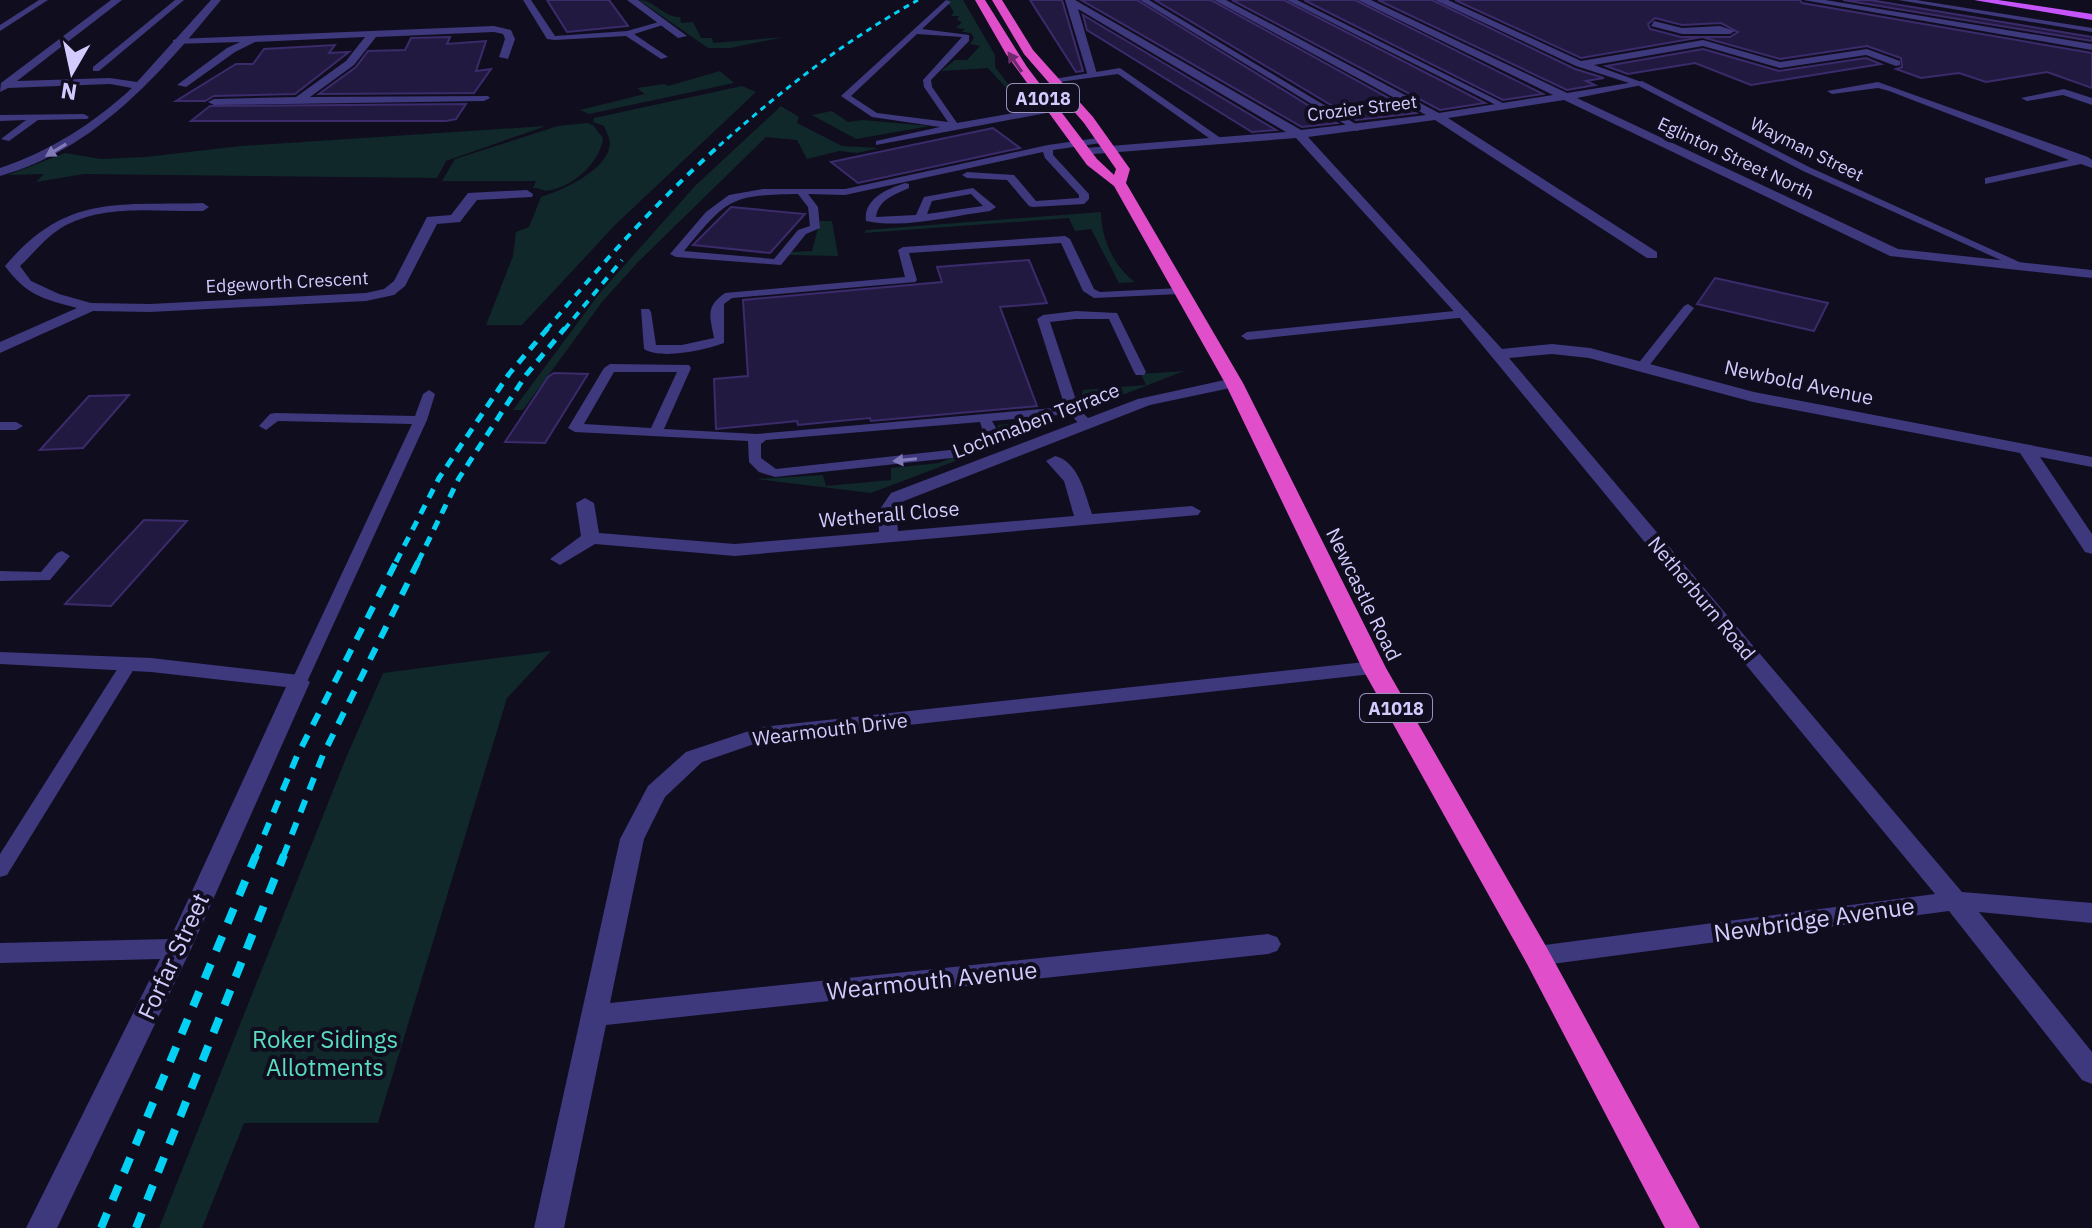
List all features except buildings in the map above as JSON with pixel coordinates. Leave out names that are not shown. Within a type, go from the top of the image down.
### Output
[{"type":"highway","name":"Newcastle Road","points":[[980,0],[1002,44],[1100,174],[1119,183],[1234,383],[1374,668],[1537,956],[1683,1228]]},
{"type":"highway","name":"A1018","points":[[997,0],[1028,52],[1108,145],[1123,169],[1119,183]]},
{"type":"main road","points":[[1979,0],[2092,17]]},
{"type":"street","points":[[2,87],[117,0]]},
{"type":"street","points":[[0,172],[40,160],[58,150],[140,86],[216,0]]},
{"type":"street","points":[[632,0],[682,36]]},
{"type":"street","points":[[1070,0],[1092,74]]},
{"type":"street","name":"Netherburn Road","points":[[1070,0],[1299,134],[1464,314],[1955,901],[2092,1072]]},
{"type":"street","points":[[1219,0],[1438,117],[1652,255]]},
{"type":"street","name":"Eglinton Street North","points":[[1363,0],[1895,253],[2092,274]]},
{"type":"street","name":"Wayman Street","points":[[1440,0],[1580,64],[1642,84]]},
{"type":"street","points":[[1808,0],[2092,47]]},
{"type":"street","points":[[1654,24],[1691,31],[1717,27],[1730,31]]},
{"type":"street","points":[[148,60],[177,42],[494,29],[507,32],[510,39],[504,57]]},
{"type":"street","points":[[1691,31],[1703,43]]},
{"type":"street","points":[[299,99],[350,63],[374,33]]},
{"type":"street","points":[[182,85],[231,50],[257,38]]},
{"type":"street","points":[[1580,64],[1703,43],[1780,65],[1867,52],[1896,63]]},
{"type":"street","points":[[72,82],[125,73]]},
{"type":"street","points":[[2,87],[110,81],[140,86]]},
{"type":"street","name":"Crozier Street","points":[[1082,148],[1359,129],[1642,84]]},
{"type":"street","points":[[1832,91],[1878,85],[1893,89],[2088,162]]},
{"type":"street","points":[[2027,98],[2064,92],[2092,102]]},
{"type":"street","points":[[214,102],[484,97]]},
{"type":"street","points":[[1989,181],[2088,162]]},
{"type":"street","name":"Edgeworth Crescent","points":[[91,307],[319,299],[389,292],[400,283],[432,220],[455,219],[473,196],[527,194]]},
{"type":"street","points":[[91,307],[54,297],[26,284],[12,266],[58,224],[86,213],[117,209],[203,207]]},
{"type":"street","points":[[0,348],[91,307]]},
{"type":"street","name":"Newbold Avenue","points":[[1497,354],[1552,349],[1590,353],[1753,397],[2092,462]]},
{"type":"street","name":"Lochmaben Terrace","points":[[889,536],[887,512],[897,497],[1164,396],[1234,383]]},
{"type":"street","points":[[2026,449],[2092,548]]},
{"type":"street","points":[[1055,461],[1072,480],[1084,519]]},
{"type":"street","points":[[560,559],[591,538],[585,503]]},
{"type":"street","name":"Wetherall Close","points":[[591,538],[735,550],[1192,511]]},
{"type":"street","points":[[0,658],[129,664],[299,682]]},
{"type":"street","name":"Wearmouth Drive","points":[[549,1228],[632,839],[656,792],[694,757],[761,734],[1374,668]]},
{"type":"street","name":"Forfar Street","points":[[41,1228],[178,949],[299,682]]},
{"type":"street","name":"Newbridge Avenue","points":[[1537,956],[1955,901],[2092,913]]},
{"type":"street","name":"Wearmouth Avenue","points":[[596,1015],[1268,944]]},
{"type":"street","points":[[0,953],[178,949]]},
{"type":"lane","points":[[0,29],[44,0]]},
{"type":"lane","points":[[96,69],[180,0]]},
{"type":"lane","points":[[527,0],[550,37],[567,39],[628,33],[663,22]]},
{"type":"lane","points":[[1144,0],[1359,129]]},
{"type":"lane","points":[[1291,0],[1503,105]]},
{"type":"lane","points":[[1902,0],[2092,30]]},
{"type":"lane","points":[[947,2],[845,96],[875,115],[955,126]]},
{"type":"lane","points":[[915,31],[965,35],[966,39],[927,80],[928,87],[955,126]]},
{"type":"lane","points":[[628,33],[664,57]]},
{"type":"lane","points":[[1052,80],[1120,71],[1219,141]]},
{"type":"lane","name":"Wayman Street","points":[[1642,84],[1806,169],[2020,265]]},
{"type":"lane","points":[[879,143],[1075,105]]},
{"type":"lane","points":[[0,118],[84,117]]},
{"type":"lane","points":[[6,139],[35,118]]},
{"type":"lane","points":[[802,193],[813,207],[815,228],[802,232],[777,263],[676,254],[722,203],[738,195],[802,193],[845,192],[1048,148],[1082,148]]},
{"type":"lane","points":[[921,216],[928,199],[969,192],[977,192],[991,207],[990,208],[921,216],[877,221],[870,219],[870,213],[878,199],[888,193],[926,180],[963,175],[1010,177],[1036,204],[1083,201],[1084,194],[1048,156],[1048,148]]},
{"type":"lane","points":[[645,312],[650,349],[704,346],[720,340],[716,314],[718,303],[729,295],[911,280],[903,250],[1065,239],[1089,291],[1098,296],[1180,291]]},
{"type":"lane","points":[[1641,368],[1688,308]]},
{"type":"lane","points":[[1087,424],[1073,410],[1043,319],[1088,314],[1113,316],[1140,372]]},
{"type":"lane","points":[[1247,336],[1464,314]]},
{"type":"lane","points":[[656,431],[685,368],[610,368],[575,428],[758,438],[1073,410]]},
{"type":"lane","points":[[299,682],[420,420],[429,394]]},
{"type":"lane","points":[[266,426],[275,417],[420,420]]},
{"type":"lane","points":[[758,438],[754,442],[754,459],[764,469],[775,473],[961,453],[971,450],[984,438],[989,428],[985,419]]},
{"type":"lane","points":[[0,426],[16,426]]},
{"type":"lane","points":[[0,576],[45,577],[62,556]]},
{"type":"lane","points":[[0,870],[129,664]]},
{"type":"green space","points":[[639,0],[680,17],[681,23],[693,22],[701,38],[712,38],[713,43],[784,37],[730,48],[708,48]]},
{"type":"green space","points":[[946,0],[963,0],[995,55],[995,67],[1008,84],[1021,93],[1012,94],[988,68],[941,71],[955,60],[967,60],[980,46],[970,44],[974,38],[971,33],[956,28],[962,22],[957,20],[959,16],[951,16],[954,12]]},
{"type":"green space","points":[[720,71],[734,83],[589,114],[580,110],[645,94],[637,88],[668,86]]},
{"type":"green space","points":[[742,86],[756,92],[615,225],[522,325],[486,325],[513,256],[516,232],[529,227],[541,197],[583,178],[607,153],[610,144],[608,135],[604,126],[593,122],[594,118]]},
{"type":"green space","points":[[781,106],[799,117],[797,123],[842,146],[879,148],[857,153],[839,151],[807,159],[797,140],[766,137],[638,262],[602,302],[523,410],[513,410],[599,294],[695,186]]},
{"type":"green space","points":[[832,111],[848,122],[862,120],[930,126],[856,139],[812,115]]},
{"type":"green space","points":[[593,125],[603,138],[601,147],[585,171],[560,187],[548,190],[533,188],[536,181],[442,181],[455,159],[558,126]]},
{"type":"green space","points":[[546,126],[446,161],[437,178],[84,174],[36,182],[44,174],[8,175],[65,153],[101,159],[145,157],[241,146]]},
{"type":"green space","points":[[1101,212],[1103,232],[1110,251],[1135,282],[1119,283],[1091,229],[1075,231],[1069,218],[864,233],[866,230]]},
{"type":"green space","points":[[820,221],[832,221],[838,256],[789,255],[791,252],[812,251]]},
{"type":"green space","points":[[1184,371],[1081,411],[1078,409],[1083,390],[1146,385],[1141,374]]},
{"type":"green space","points":[[1047,420],[1050,425],[871,493],[756,479],[823,475],[826,486],[891,480],[891,468],[939,463],[993,441],[998,425]]},
{"type":"green space","name":"Roker Sidings Allotments","points":[[551,651],[507,698],[378,1123],[244,1123],[202,1228],[159,1228],[346,758],[383,673]]},
{"type":"railway","points":[[719,146],[814,67],[918,0]]},
{"type":"railway","points":[[546,330],[630,234],[721,144]]},
{"type":"railway","points":[[564,330],[622,260]]},
{"type":"railway","points":[[396,562],[439,478],[509,374],[548,328]]},
{"type":"railway","points":[[418,562],[459,478],[526,375],[565,328]]},
{"type":"railway","points":[[255,857],[297,756],[397,560]]},
{"type":"railway","points":[[283,857],[323,755],[419,560]]},
{"type":"railway","points":[[101,1228],[256,855]]},
{"type":"railway","points":[[136,1228],[284,855]]}]
